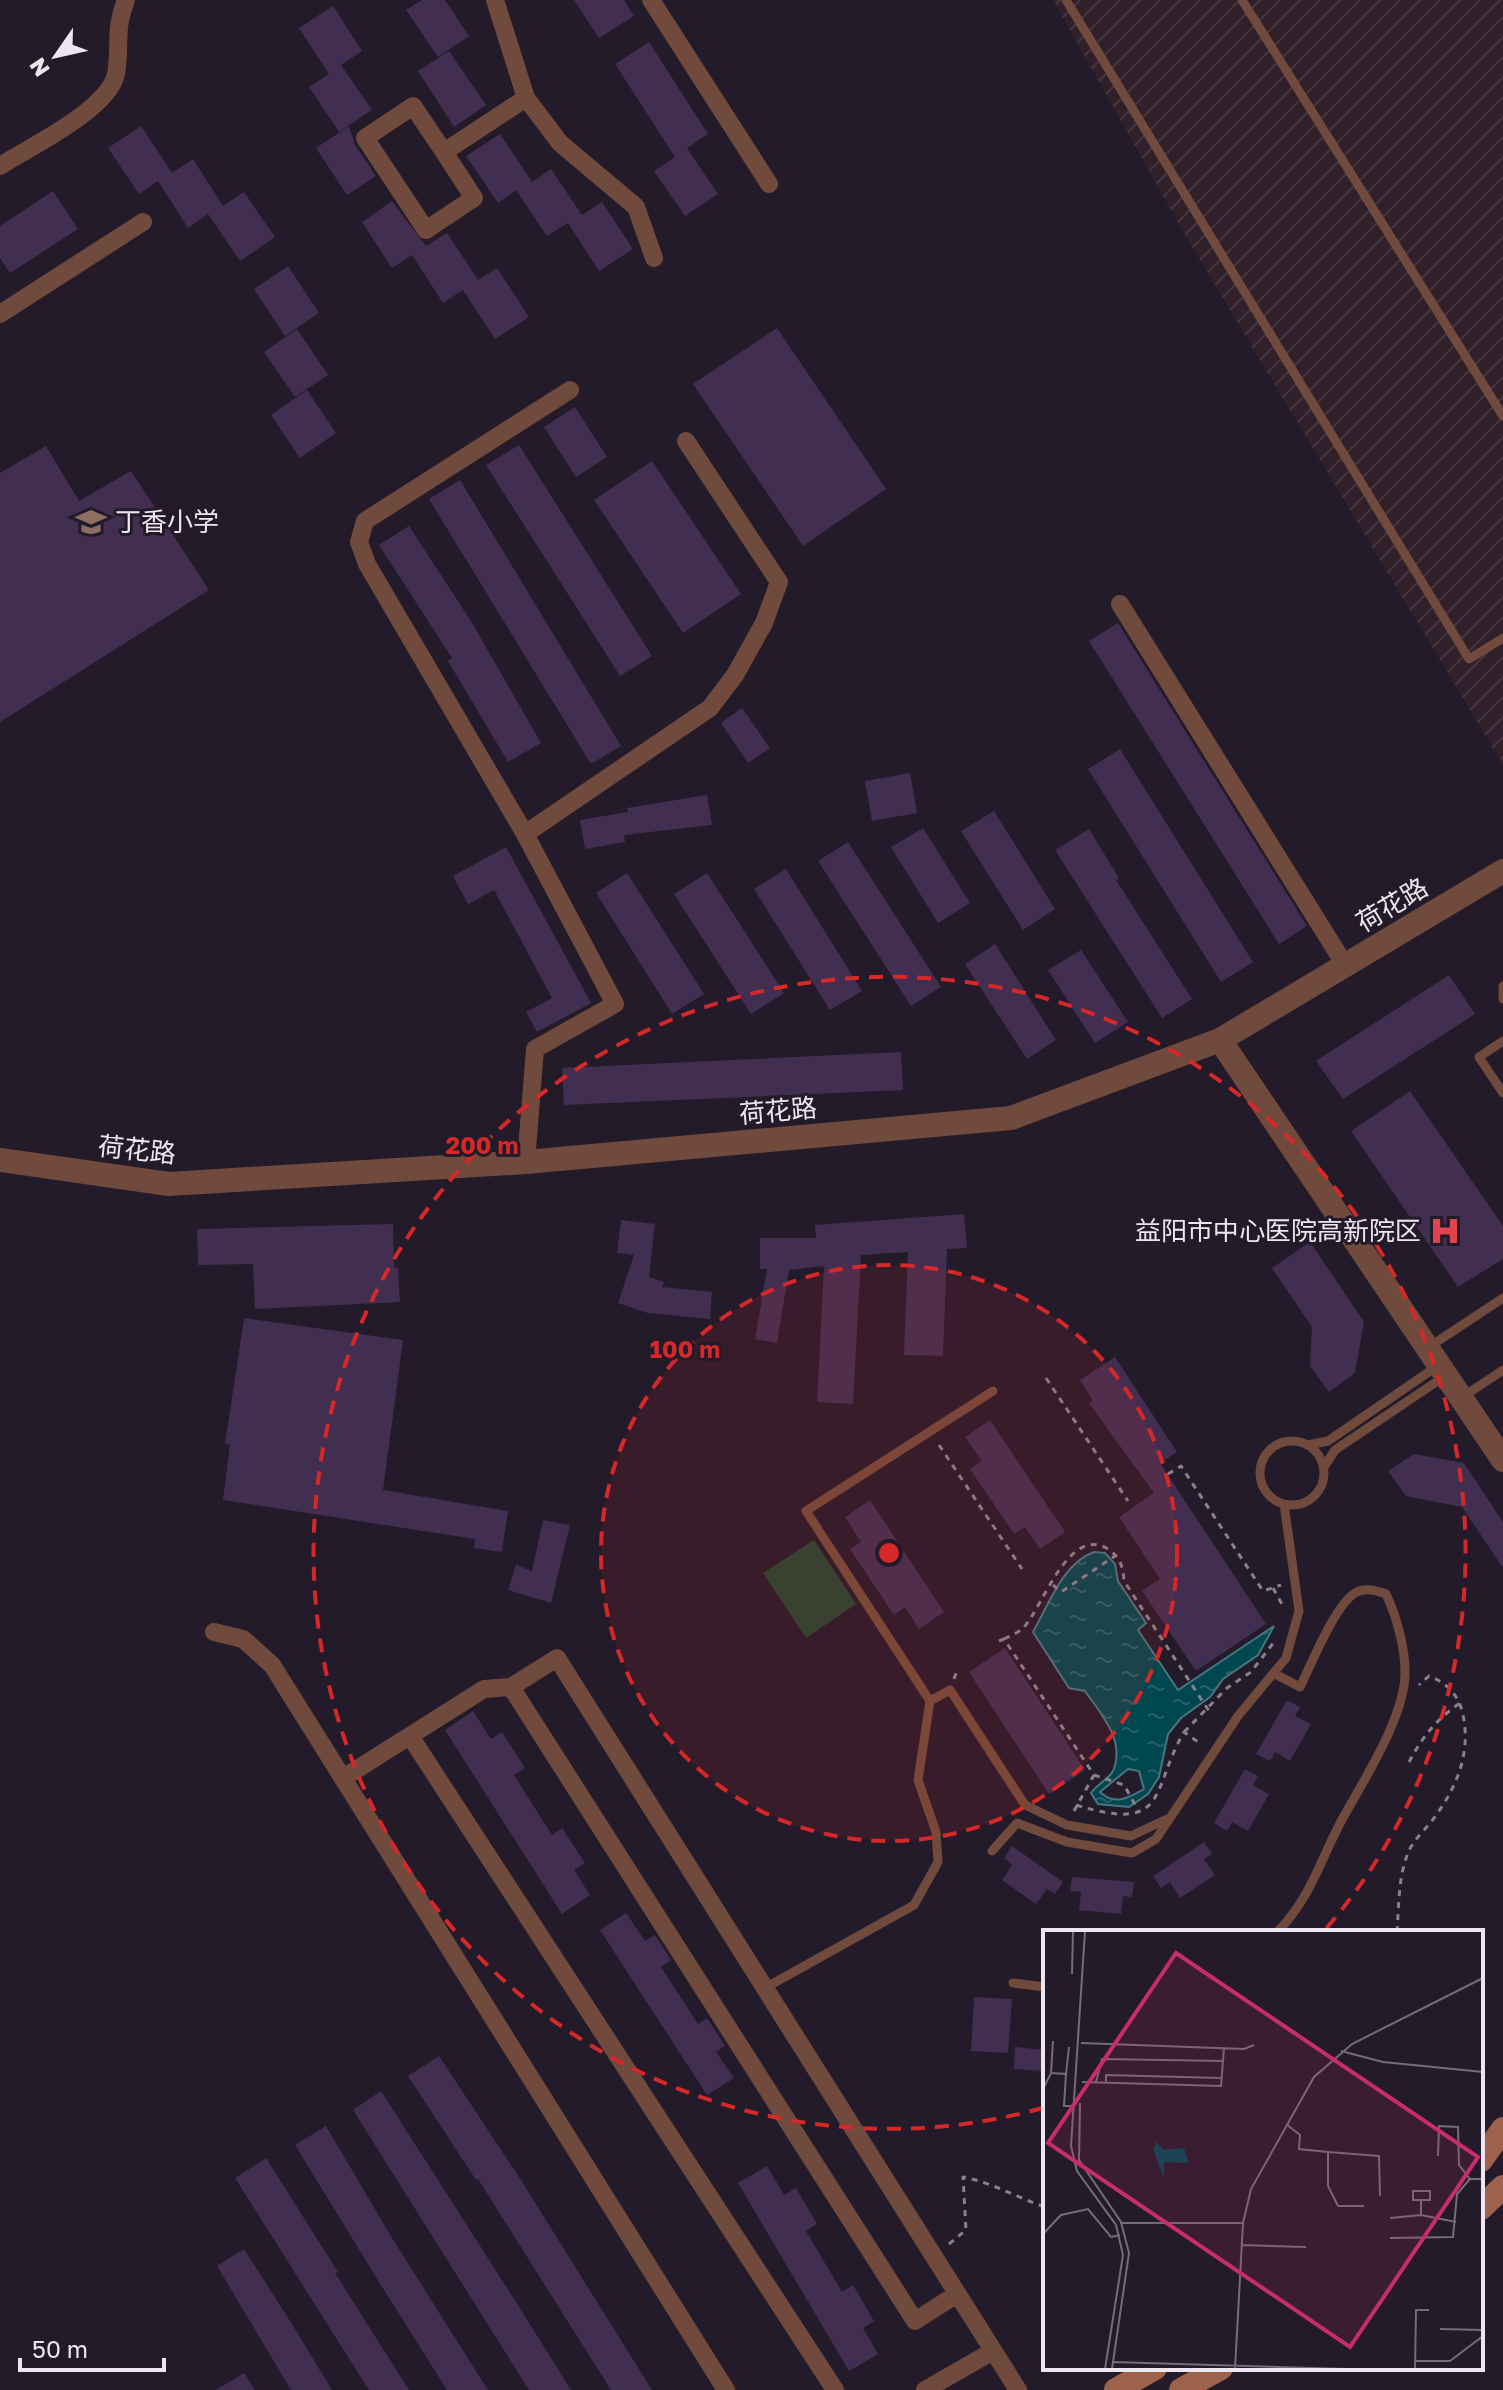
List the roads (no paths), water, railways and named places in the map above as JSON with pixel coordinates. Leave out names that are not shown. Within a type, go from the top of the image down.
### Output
[{"type":"main road","points":[[1483,2157],[1503,2129]]},
{"type":"main road","points":[[1483,2206],[1503,2187]]},
{"type":"main road","points":[[1116,2390],[1151,2370]]},
{"type":"main road","points":[[1181,2390],[1212,2378]]},
{"type":"street","points":[[0,166],[100,101],[115,78],[117,22],[126,0]]},
{"type":"street","points":[[495,0],[526,98],[560,143],[636,207],[654,258]]},
{"type":"street","points":[[651,0],[769,184]]},
{"type":"street","points":[[444,152],[526,98]]},
{"type":"street","points":[[413,106],[444,152],[474,198],[426,230],[365,138],[413,106]]},
{"type":"street","points":[[0,314],[143,222]]},
{"type":"street","points":[[526,1162],[535,1049],[615,1004],[525,834],[367,564],[359,542],[365,521],[570,390]]},
{"type":"street","points":[[525,834],[710,708],[735,675],[764,623],[779,582],[686,441]]},
{"type":"street","points":[[1120,604],[1345,965]]},
{"type":"street","name":"荷花路","points":[[0,1160],[169,1184],[526,1162],[1011,1118],[1220,1040],[1503,871]]},
{"type":"street","points":[[1220,1040],[1503,1460]]},
{"type":"street","points":[[214,1632],[243,1639],[272,1665],[726,2390]]},
{"type":"street","points":[[343,1778],[484,1689],[511,1687],[557,1658],[1018,2390]]},
{"type":"street","points":[[511,1687],[915,2321],[957,2294]]},
{"type":"street","points":[[410,1736],[835,2390]]},
{"type":"street","points":[[925,2390],[993,2351]]},
{"type":"lane","points":[[1066,0],[1469,659],[1503,638]]},
{"type":"lane","points":[[1242,0],[1503,416]]},
{"type":"lane","points":[[1503,986],[1503,999]]},
{"type":"lane","points":[[1503,1041],[1479,1057],[1503,1093]]},
{"type":"lane","points":[[1284,1504],[1310,1500],[1322,1485],[1324,1467],[1335,1450],[1437,1363],[1503,1298]]},
{"type":"lane","points":[[992,1851],[1017,1823],[1067,1842],[1132,1853],[1156,1839],[1238,1716],[1286,1658],[1299,1611],[1296,1581],[1284,1504],[1263,1487],[1262,1460],[1282,1442],[1308,1445],[1328,1441],[1437,1363]]},
{"type":"lane","points":[[1461,1398],[1503,1370]]},
{"type":"lane","points":[[765,1988],[914,1905],[938,1862],[936,1832],[918,1780],[930,1701],[806,1511],[993,1391]]},
{"type":"lane","points":[[1308,1445],[1324,1467]]},
{"type":"lane","points":[[1275,1674],[1300,1687],[1341,1610],[1355,1592],[1372,1589],[1386,1594],[1394,1610],[1406,1672],[1397,1704],[1377,1762],[1343,1818],[1313,1885],[1293,1916],[1279,1930]]},
{"type":"lane","points":[[930,1701],[950,1690],[1025,1805],[1067,1825],[1131,1836],[1167,1819]]},
{"type":"lane","points":[[1013,1983],[1043,1987]]},
{"type":"water","points":[[1094,1552],[1105,1553],[1115,1564],[1118,1581],[1146,1623],[1138,1630],[1178,1690],[1274,1626],[1258,1655],[1223,1679],[1210,1697],[1181,1718],[1168,1734],[1159,1777],[1148,1794],[1129,1807],[1098,1804],[1091,1793],[1113,1771],[1116,1760],[1114,1739],[1085,1691],[1069,1688],[1033,1632],[1065,1575],[1083,1557]],"holes":[[[1128,1769],[1139,1771],[1144,1789],[1116,1800],[1100,1792]]]},
{"type":"place","name":"丁香小学","points":[[91,522]]},
{"type":"place","name":"益阳市中心医院高新院区","points":[[1445,1231]]}]
